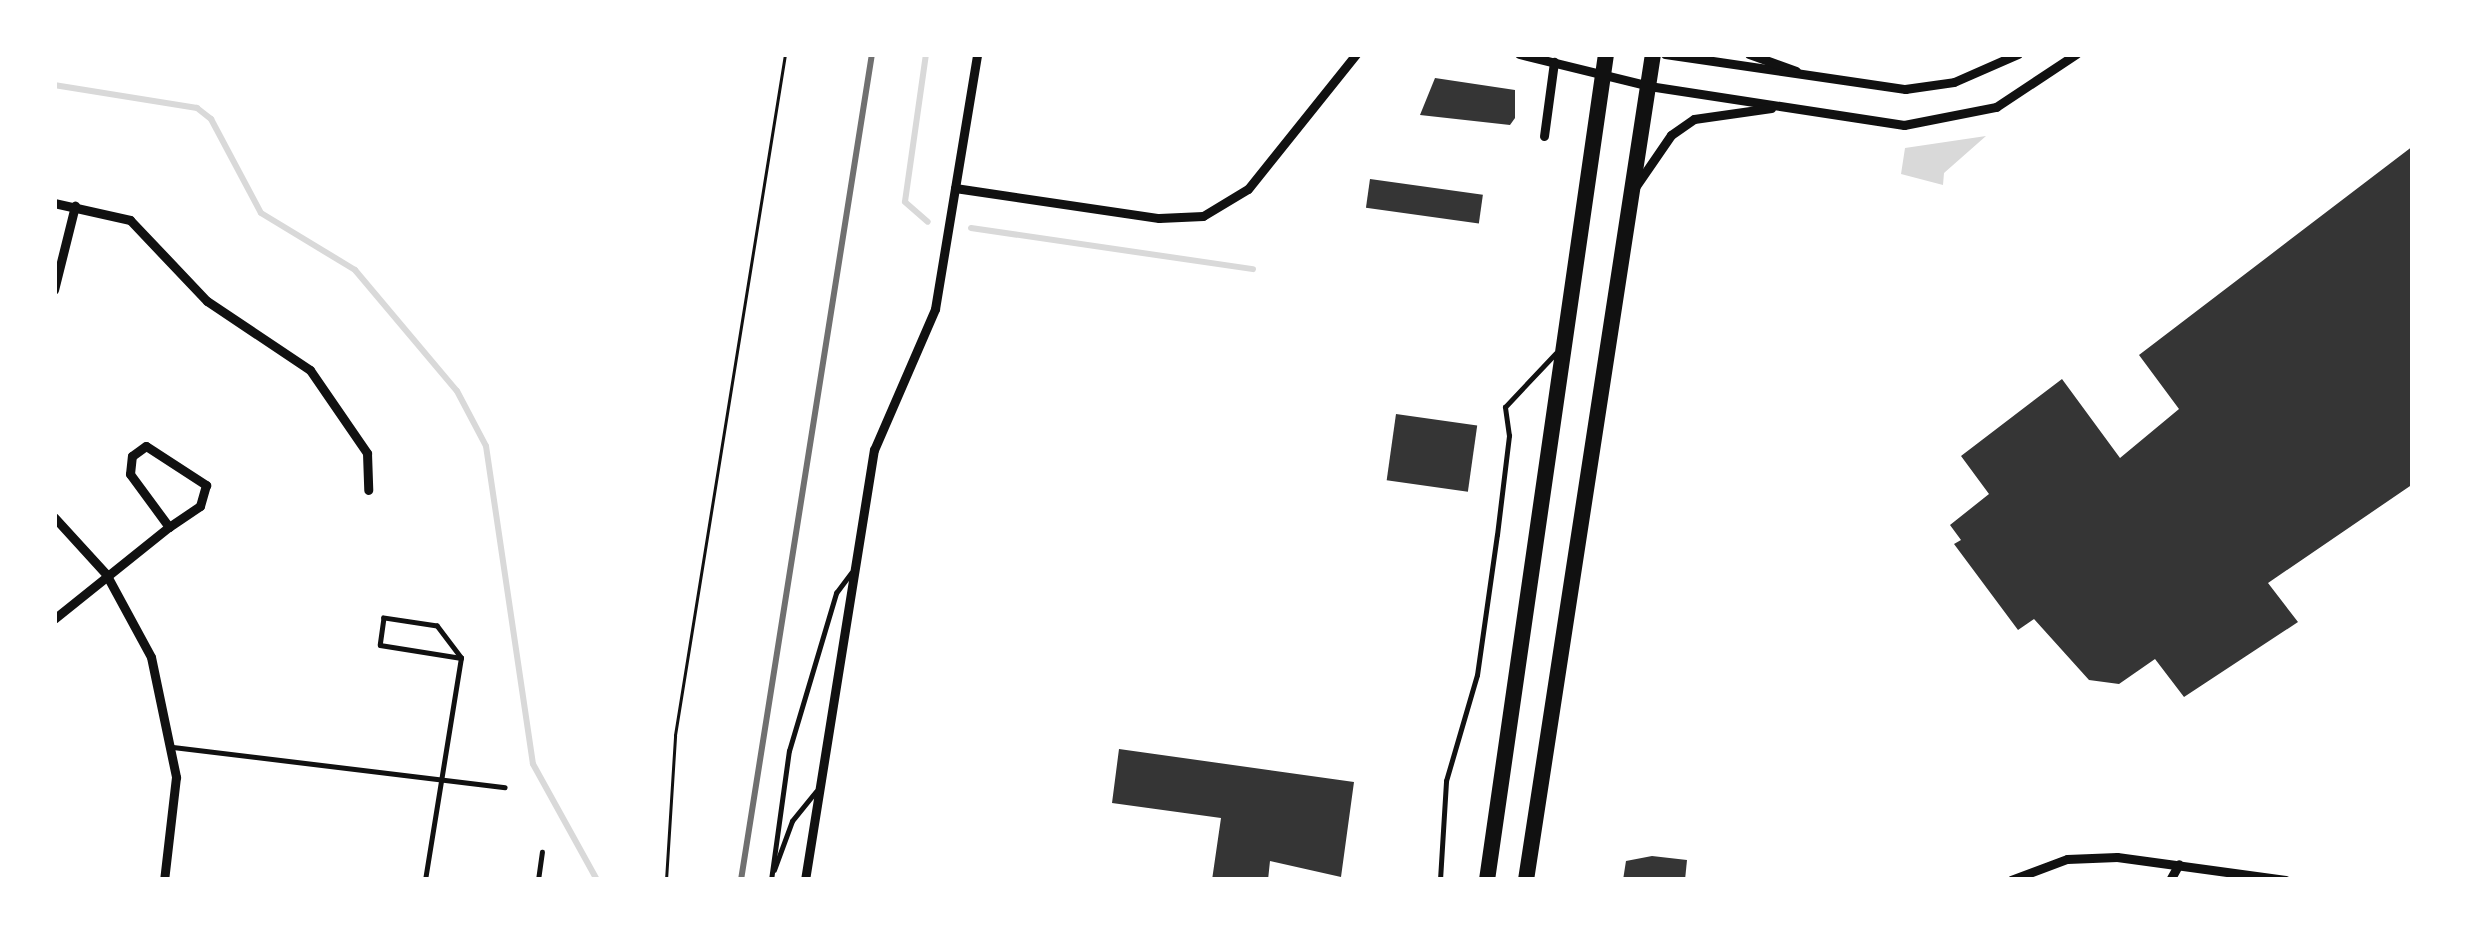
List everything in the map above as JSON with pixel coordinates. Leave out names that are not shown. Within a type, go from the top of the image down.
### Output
[{"type":"highway","points":[[1486,880],[1606,54]]},
{"type":"highway","points":[[1526,880],[1653,54]]},
{"type":"street","points":[[805,880],[880,428],[935,309],[976,54]]},
{"type":"street","points":[[955,188],[1159,218],[1203,216],[1248,189],[1355,54]]},
{"type":"street","points":[[1519,54],[1648,86],[1886,124],[1947,120],[2026,92],[2076,54]]},
{"type":"street","points":[[1665,54],[1926,88],[2018,54]]},
{"type":"street","points":[[1750,54],[1801,74]]},
{"type":"street","points":[[1544,136],[1554,62]]},
{"type":"street","points":[[1632,190],[1671,135],[1694,119],[1777,106]]},
{"type":"street","points":[[54,203],[130,220],[207,302],[310,370],[367,452],[368,490]]},
{"type":"street","points":[[54,290],[75,206]]},
{"type":"street","points":[[54,619],[106,574],[200,506],[206,485],[146,446],[131,456],[130,474],[169,527]]},
{"type":"street","points":[[54,517],[106,574],[151,658],[173,747],[174,816],[164,880]]},
{"type":"street","points":[[2011,880],[2090,857],[2285,880]]},
{"type":"street","points":[[2170,880],[2179,864]]},
{"type":"street","points":[[2179,864],[2185,880]]},
{"type":"lane","points":[[1440,880],[1446,781],[1477,676],[1497,535],[1509,436],[1504,407],[1528,374],[1560,351]]},
{"type":"lane","points":[[772,878],[795,728],[836,593],[855,568]]},
{"type":"lane","points":[[425,880],[436,782],[461,658],[437,626],[384,618],[380,645],[461,658]]},
{"type":"lane","points":[[173,747],[320,760],[436,782],[505,787]]},
{"type":"lane","points":[[772,878],[792,821],[820,786]]},
{"type":"lane","points":[[538,880],[542,852]]},
{"type":"path","points":[[666,880],[675,735],[785,54]]},
{"type":"shaded area","points":[[1986,136],[1944,173],[1943,185],[1901,174],[1905,148]]},
{"type":"building","points":[[1435,78],[1515,90],[1515,118],[1510,125],[1420,115]]},
{"type":"building","points":[[2413,146],[2413,484],[2268,583],[2298,622],[2184,697],[2155,659],[2119,684],[2089,680],[2034,619],[2018,630],[1954,544],[1961,540],[1950,525],[1989,494],[1961,456],[2062,379],[2120,458],[2179,409],[2139,355]]},
{"type":"building","points":[[1370,179],[1483,195],[1479,224],[1366,208]]},
{"type":"building","points":[[1396,414],[1477,425],[1468,492],[1387,480]]},
{"type":"building","points":[[1119,749],[1354,782],[1341,877],[1270,861],[1268,880],[1212,880],[1221,818],[1112,803]]},
{"type":"building","points":[[1652,856],[1687,860],[1685,880],[1623,880],[1626,861]]},
{"type":"waterway","points":[[926,54],[905,202],[928,222]]},
{"type":"waterway","points":[[54,85],[197,108],[211,119],[261,213],[355,270],[457,391],[486,446],[533,764],[597,880]]},
{"type":"waterway","points":[[971,228],[1253,269]]},
{"type":"railway","points":[[741,880],[872,54]]}]
